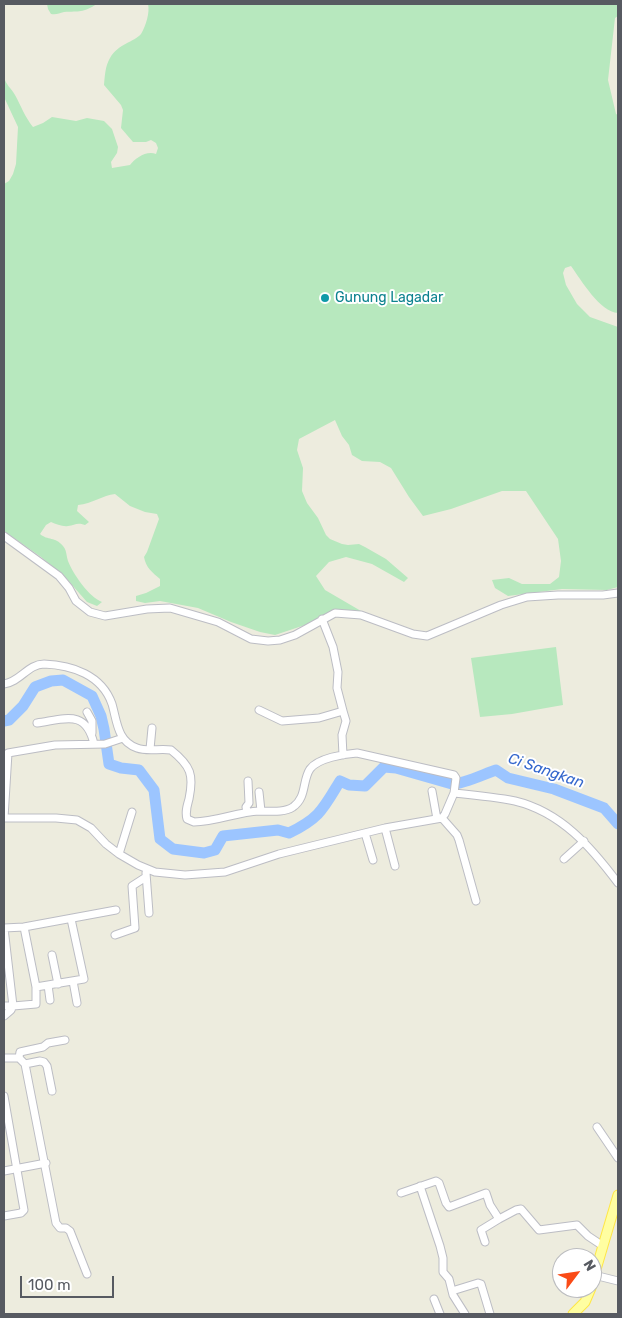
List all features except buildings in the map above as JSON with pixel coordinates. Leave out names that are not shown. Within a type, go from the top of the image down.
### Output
[{"type":"main road","points":[[602,1249],[618,1195]]},
{"type":"main road","points":[[573,1314],[586,1302],[587,1298]]},
{"type":"street","points":[[4,536],[25,553],[49,568],[69,588],[80,606],[96,614],[115,616],[147,609],[170,608],[218,622],[251,639],[268,641],[290,637],[322,619],[339,613],[361,615],[407,632],[427,636],[501,605],[527,597],[618,594]]},
{"type":"street","points":[[322,619],[334,647],[338,672],[337,688],[346,721],[342,735],[343,751]]},
{"type":"street","points":[[4,684],[11,683],[31,668],[42,664],[80,671],[95,679],[108,696],[116,724],[123,738],[137,748],[150,745],[171,750],[186,765],[191,773],[192,783],[186,812],[187,819],[194,822],[201,822],[246,810],[261,808],[282,810],[294,806],[302,795],[310,769],[321,761],[343,751],[454,774],[456,777],[454,792],[445,814],[439,819],[385,828],[279,854],[225,872],[200,875],[173,875],[146,869],[119,854],[106,844],[91,828],[77,820],[4,818],[8,754],[55,745],[107,744],[123,738]]},
{"type":"street","points":[[258,710],[282,721],[319,718],[343,711]]},
{"type":"street","points":[[87,712],[92,720],[94,744]]},
{"type":"street","points":[[37,723],[74,718],[82,720],[92,733]]},
{"type":"street","points":[[150,745],[152,728]]},
{"type":"street","points":[[246,810],[249,802],[248,781]]},
{"type":"street","points":[[432,791],[439,819],[457,835],[476,901]]},
{"type":"street","points":[[259,792],[261,808]]},
{"type":"street","points":[[454,792],[525,804],[549,814],[564,823],[584,841],[618,883]]},
{"type":"street","points":[[119,854],[132,812]]},
{"type":"street","points":[[385,828],[395,866]]},
{"type":"street","points":[[364,833],[373,860]]},
{"type":"street","points":[[564,859],[584,841]]},
{"type":"street","points":[[146,869],[149,913]]},
{"type":"street","points":[[115,935],[135,928],[132,886],[146,877]]},
{"type":"street","points":[[4,1016],[9,1013],[13,1006],[4,928],[24,928],[116,910]]},
{"type":"street","points":[[36,987],[83,980],[84,977],[71,919]]},
{"type":"street","points":[[4,1006],[36,1004],[36,987],[24,928]]},
{"type":"street","points":[[52,955],[58,984]]},
{"type":"street","points":[[73,981],[78,1003]]},
{"type":"street","points":[[48,985],[50,1000]]},
{"type":"street","points":[[19,1058],[20,1052],[65,1040]]},
{"type":"street","points":[[4,1058],[19,1058],[25,1064],[57,1225],[60,1228],[68,1228],[70,1231],[87,1274]]},
{"type":"street","points":[[25,1064],[44,1062],[47,1066],[52,1091]]},
{"type":"street","points":[[4,1096],[24,1210],[23,1212],[4,1216]]},
{"type":"street","points":[[597,1127],[618,1158]]},
{"type":"street","points":[[4,1171],[46,1162]]},
{"type":"street","points":[[401,1193],[434,1180],[438,1182],[446,1204],[449,1206],[486,1192],[490,1205],[499,1219]]},
{"type":"street","points":[[420,1186],[440,1246],[443,1258],[443,1272],[449,1279],[452,1291],[465,1314]]},
{"type":"street","points":[[485,1242],[481,1230],[516,1210],[522,1210],[539,1230],[577,1225],[588,1236],[603,1246]]},
{"type":"street","points":[[602,1280],[618,1281]]},
{"type":"street","points":[[452,1291],[478,1283],[481,1284],[490,1314]]},
{"type":"street","points":[[434,1299],[440,1314]]},
{"type":"green space","points":[[47,4],[97,4],[84,10],[51,14]]},
{"type":"green space","points":[[148,4],[618,4],[618,16],[615,18],[608,80],[616,114],[618,115],[618,313],[604,307],[598,301],[571,266],[565,268],[563,273],[566,285],[577,304],[590,317],[618,327],[618,587],[607,590],[562,589],[508,596],[495,588],[492,580],[509,578],[522,584],[550,584],[559,577],[561,561],[558,539],[526,491],[502,491],[451,509],[423,516],[391,468],[380,462],[362,461],[352,455],[349,445],[342,436],[335,420],[299,439],[297,450],[303,468],[302,491],[307,503],[330,539],[342,544],[359,544],[386,559],[408,578],[404,582],[372,564],[346,557],[329,562],[316,576],[325,590],[361,611],[336,611],[305,625],[275,635],[231,622],[198,608],[160,601],[145,603],[136,601],[136,596],[160,586],[160,579],[148,567],[144,557],[159,519],[157,514],[130,506],[115,494],[78,505],[77,511],[89,522],[85,525],[64,526],[51,522],[46,525],[40,534],[57,541],[63,546],[70,566],[78,578],[92,595],[102,602],[97,606],[87,602],[65,577],[41,557],[4,531],[4,184],[9,181],[16,164],[18,127],[4,97],[4,77],[33,127],[52,117],[76,121],[87,118],[104,121],[112,129],[118,147],[117,153],[111,162],[112,168],[130,165],[138,157],[145,154],[156,154],[158,148],[156,143],[151,140],[133,142],[121,128],[123,110],[104,85],[107,65],[113,53],[121,46],[138,37],[143,31],[148,15]]},
{"type":"green space","points":[[556,647],[563,705],[512,714],[480,717],[471,658]]},
{"type":"waterway","name":"Ci Sangkan","points":[[4,721],[9,720],[23,706],[35,687],[51,681],[63,680],[92,696],[101,716],[109,764],[121,768],[139,770],[154,790],[160,839],[173,849],[204,853],[215,850],[223,836],[278,830],[289,833],[308,822],[320,812],[340,781],[349,785],[365,786],[384,767],[396,768],[452,784],[468,781],[496,770],[508,778],[554,789],[604,808],[618,824]]},
{"type":"place","name":"Gunung Lagadar","points":[[325,298]]}]
